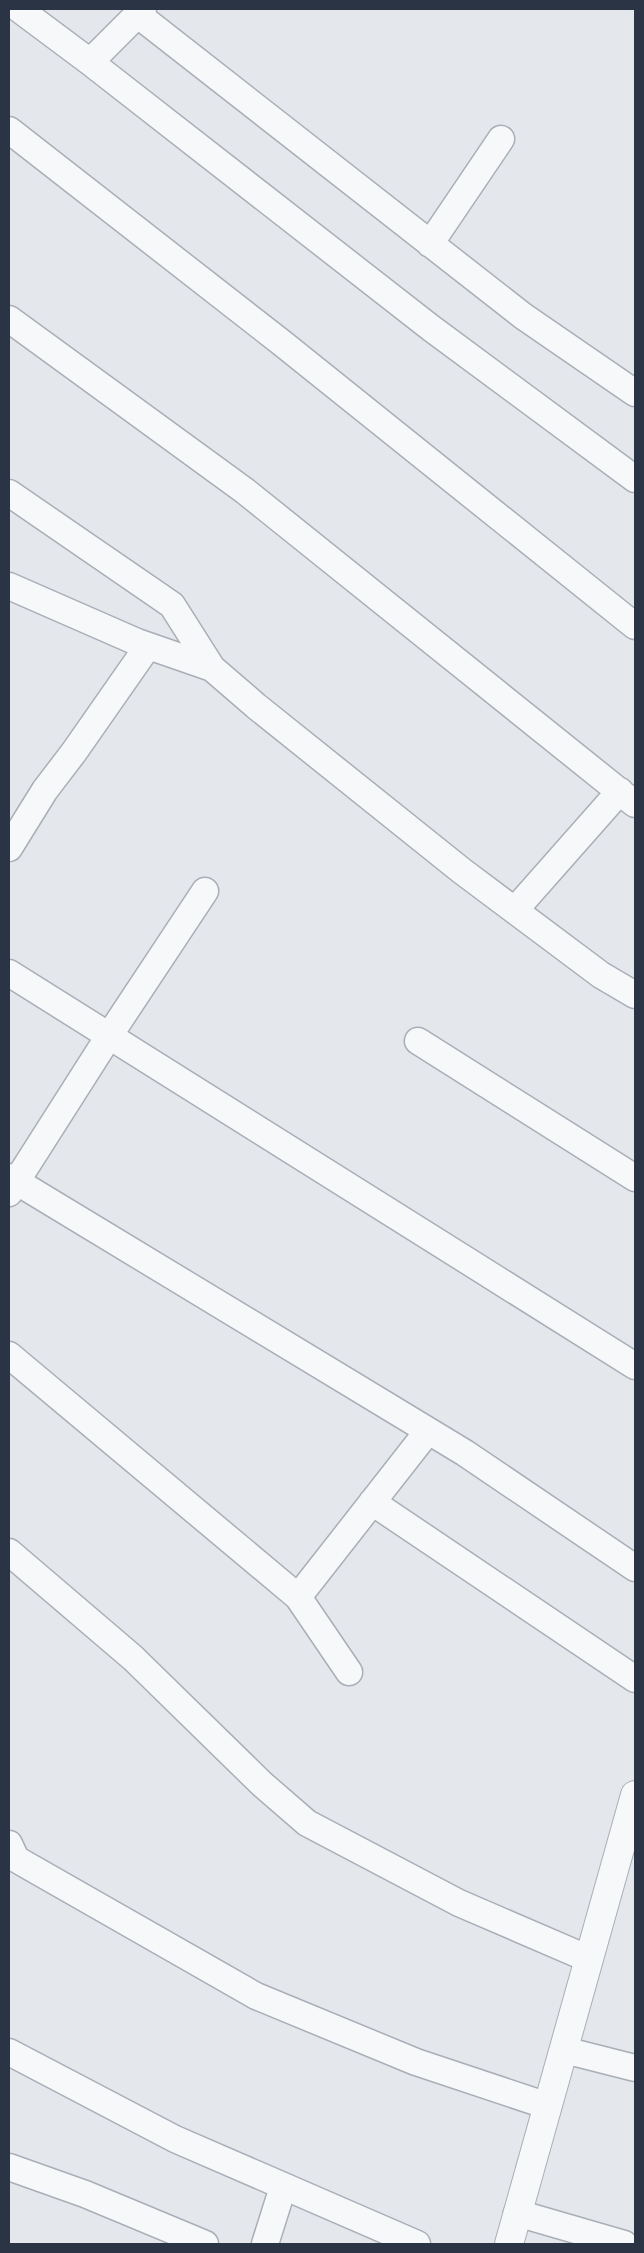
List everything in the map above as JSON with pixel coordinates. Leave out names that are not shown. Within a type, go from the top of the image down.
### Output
[{"type":"street","points":[[19,9],[90,62],[431,328],[635,479]]},
{"type":"street","points":[[90,62],[140,12],[522,316],[635,392]]},
{"type":"street","points":[[9,130],[282,343],[635,626]]},
{"type":"street","points":[[430,244],[501,139]]},
{"type":"street","points":[[9,319],[245,491],[627,797],[515,910]]},
{"type":"street","points":[[9,493],[172,605],[212,668],[256,706],[515,910],[601,975],[635,995]]},
{"type":"street","points":[[9,586],[148,646],[212,668]]},
{"type":"street","points":[[9,848],[44,790],[74,752],[148,646]]},
{"type":"street","points":[[205,891],[11,1184],[466,1453],[635,1568]]},
{"type":"street","points":[[9,973],[635,1366]]},
{"type":"street","points":[[418,1041],[635,1178]]},
{"type":"street","points":[[9,1355],[298,1597],[349,1672]]},
{"type":"street","points":[[298,1597],[428,1431]]},
{"type":"street","points":[[372,1502],[635,1679]]},
{"type":"street","points":[[9,1552],[133,1658],[262,1784],[307,1823],[459,1903],[589,1959]]},
{"type":"street","points":[[509,2244],[635,1795]]},
{"type":"street","points":[[9,1844],[16,1859],[256,1996],[416,2062],[548,2106]]},
{"type":"street","points":[[564,2050],[635,2068]]},
{"type":"street","points":[[9,2052],[175,2140],[417,2244]]},
{"type":"street","points":[[9,2167],[85,2194],[205,2244]]},
{"type":"street","points":[[265,2244],[283,2187]]},
{"type":"street","points":[[517,2213],[624,2244]]}]
